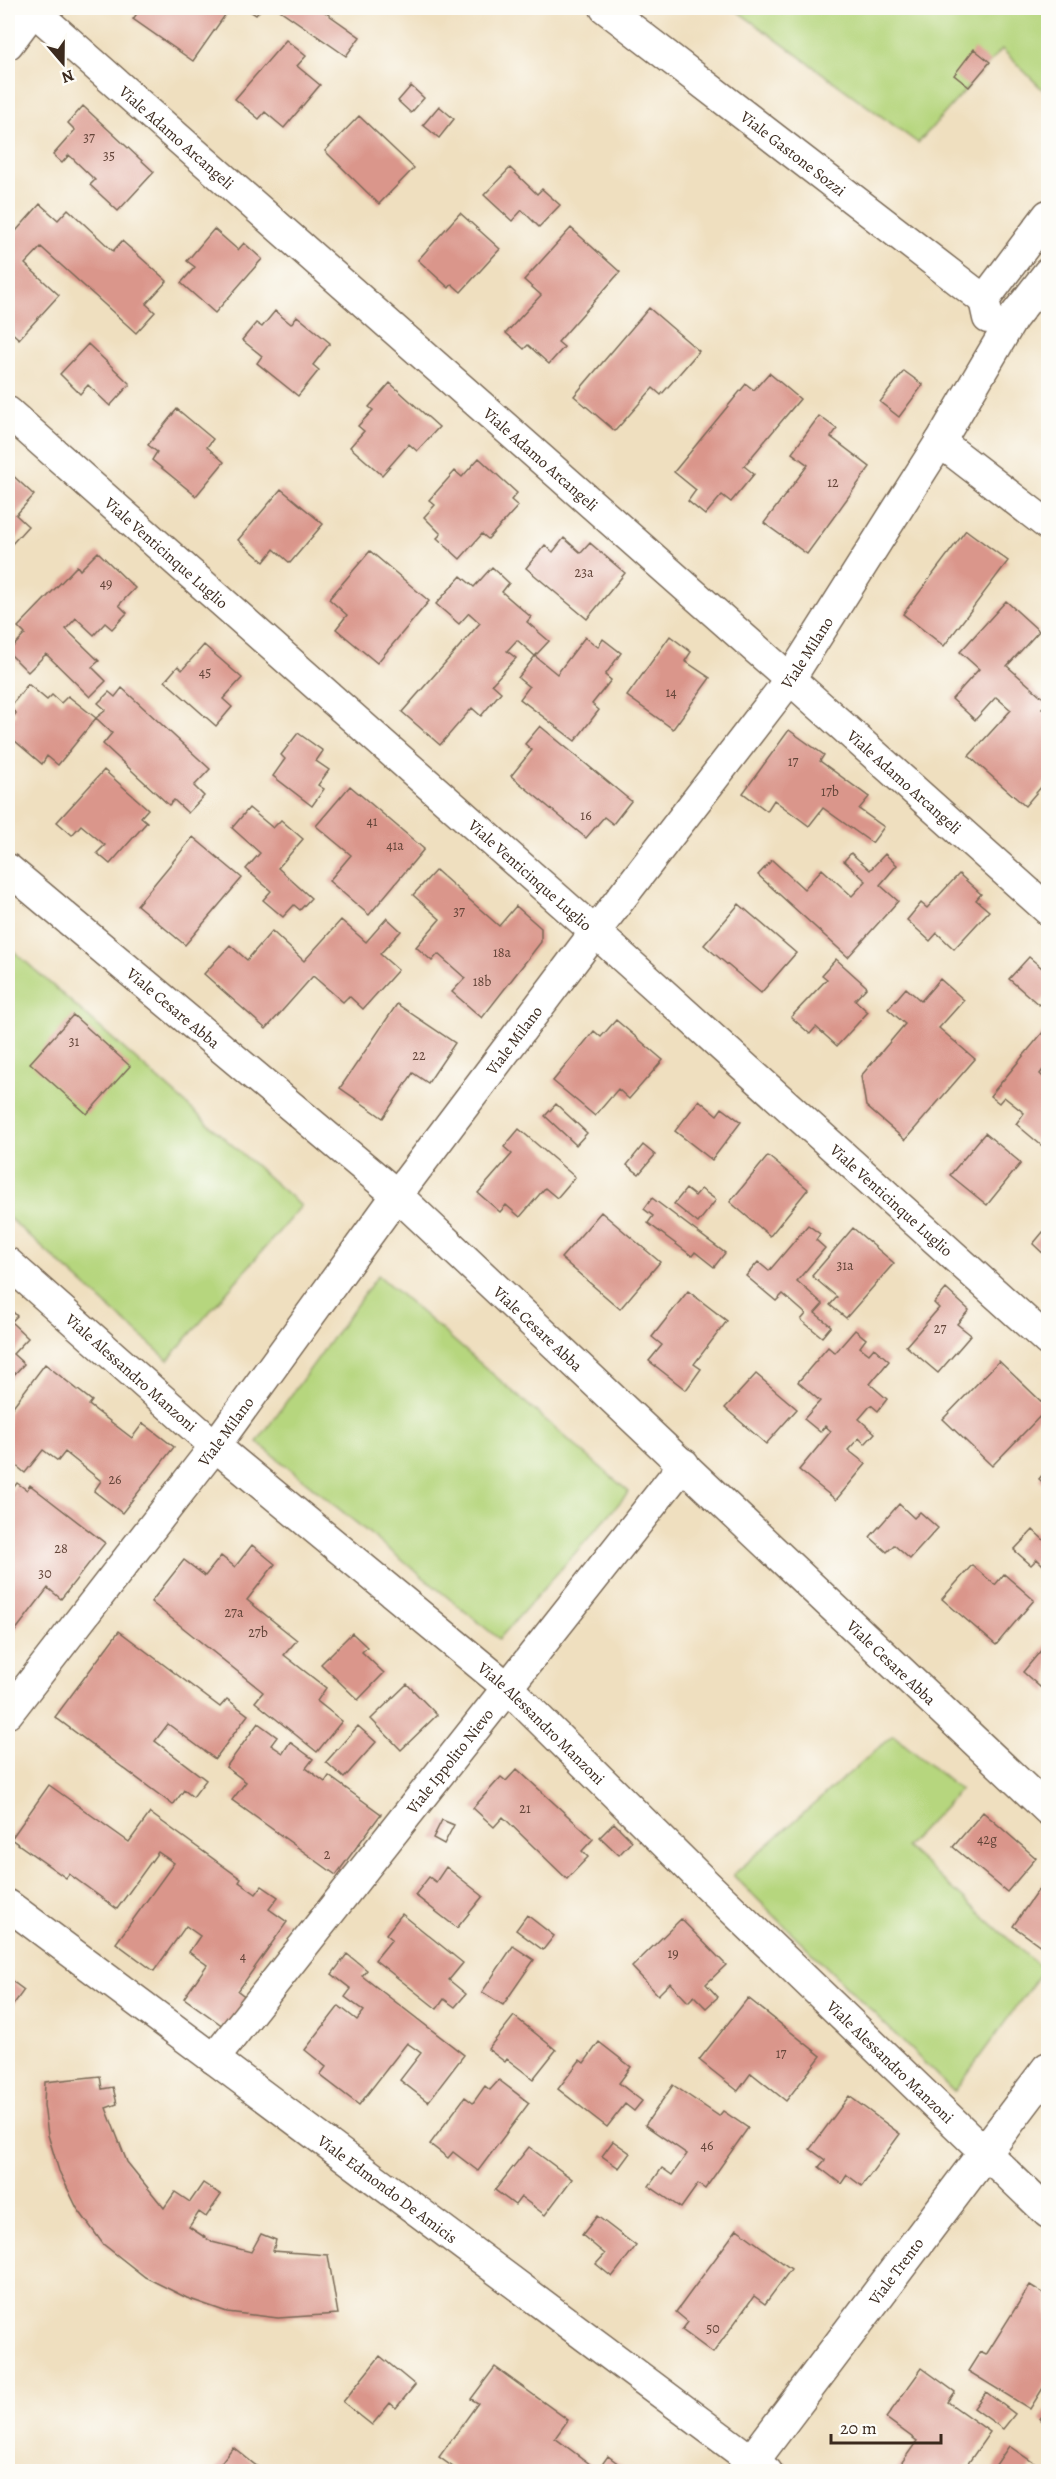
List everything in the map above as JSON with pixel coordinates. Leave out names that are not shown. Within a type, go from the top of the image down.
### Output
[{"type":"street","name":"Viale Gastone Sozzi","points":[[605,8],[984,300]]},
{"type":"street","points":[[8,44],[34,9]]},
{"type":"street","name":"Viale Adamo Arcangeli","points":[[34,9],[1048,910]]},
{"type":"street","points":[[993,351],[984,300],[1048,215]]},
{"type":"street","name":"Viale Milano","points":[[8,1713],[215,1446],[397,1196],[595,932],[790,679],[940,442],[1013,318],[1048,273]]},
{"type":"street","name":"Viale Venticinque Luglio","points":[[8,412],[595,932],[1048,1341]]},
{"type":"street","points":[[940,442],[1048,525]]},
{"type":"street","name":"Viale Cesare Abba","points":[[8,869],[397,1196],[684,1464],[1048,1810]]},
{"type":"street","name":"Viale Alessandro Manzoni","points":[[8,1263],[215,1446],[507,1687],[706,1884],[1048,2213]]},
{"type":"street","name":"Viale Ippolito Nievo","points":[[214,2059],[684,1464]]},
{"type":"street","name":"Viale Edmondo De Amicis","points":[[8,1905],[755,2468]]},
{"type":"street","name":"Viale Trento","points":[[755,2468],[1048,2069]]},
{"type":"green space","points":[[733,8],[1048,8],[1048,95],[1002,49],[918,143]]},
{"type":"green space","points":[[8,946],[301,1206],[168,1360],[8,1217]]},
{"type":"green space","points":[[378,1275],[629,1492],[499,1639],[257,1442]]},
{"type":"green space","points":[[893,1735],[960,1790],[906,1847],[1043,1970],[954,2092],[733,1875]]},
{"type":"building","points":[[141,8],[230,8],[193,61],[133,19]]},
{"type":"building","points":[[245,8],[262,8],[256,15]]},
{"type":"building","points":[[277,8],[319,8],[360,37],[346,56]]},
{"type":"building","points":[[286,40],[306,56],[297,66],[320,85],[284,128],[265,112],[259,119],[235,99]]},
{"type":"building","points":[[974,49],[990,62],[969,87],[954,75]]},
{"type":"building","points":[[411,86],[424,98],[411,113],[398,101]]},
{"type":"building","points":[[83,106],[154,172],[118,211],[90,185],[95,180],[69,155],[62,163],[53,155],[75,130],[68,123]]},
{"type":"building","points":[[439,106],[454,119],[439,138],[423,125]]},
{"type":"building","points":[[359,116],[414,168],[379,204],[325,151]]},
{"type":"building","points":[[510,168],[537,194],[542,189],[560,205],[539,227],[522,210],[512,221],[484,195]]},
{"type":"building","points":[[40,204],[58,220],[68,209],[113,251],[122,241],[167,281],[146,304],[155,312],[136,333],[41,247],[25,264],[59,295],[19,339],[8,329],[8,240]]},
{"type":"building","points":[[460,213],[500,249],[461,292],[452,284],[449,288],[418,260]]},
{"type":"building","points":[[571,228],[620,272],[558,342],[564,347],[549,364],[528,345],[524,349],[506,333],[541,295],[524,280]]},
{"type":"building","points":[[214,229],[238,250],[244,243],[262,259],[215,313],[181,283],[195,267],[187,261]]},
{"type":"building","points":[[649,308],[699,351],[661,395],[653,388],[615,431],[574,396]]},
{"type":"building","points":[[275,311],[291,324],[297,316],[330,343],[313,365],[319,370],[298,396],[257,363],[262,356],[242,340],[256,323],[262,327]]},
{"type":"building","points":[[88,344],[130,384],[110,406],[88,385],[80,394],[60,374]]},
{"type":"building","points":[[904,371],[923,385],[899,417],[880,402]]},
{"type":"building","points":[[769,373],[800,399],[744,466],[754,474],[731,502],[722,495],[705,515],[688,501],[696,490],[674,472],[746,384],[754,390]]},
{"type":"building","points":[[390,383],[439,427],[417,451],[409,444],[382,475],[350,447],[364,431],[358,426],[373,410],[369,407]]},
{"type":"building","points":[[177,409],[213,439],[207,447],[224,462],[196,496],[152,460],[157,452],[148,445]]},
{"type":"building","points":[[819,416],[837,429],[831,437],[870,467],[807,554],[764,523],[808,465],[792,453]]},
{"type":"building","points":[[479,458],[517,493],[511,500],[518,506],[488,539],[482,534],[460,559],[437,538],[441,534],[424,517],[435,505],[429,500],[455,471],[462,477]]},
{"type":"building","points":[[8,471],[34,495],[16,515],[28,526],[11,545],[8,542]]},
{"type":"building","points":[[281,489],[323,524],[290,563],[274,549],[264,562],[238,540]]},
{"type":"building","points":[[966,530],[1008,561],[944,646],[903,614]]},
{"type":"building","points":[[564,538],[581,553],[590,543],[625,573],[587,619],[526,568],[545,545],[553,552]]},
{"type":"building","points":[[370,551],[429,601],[377,663],[336,629],[347,615],[329,599]]},
{"type":"building","points":[[98,552],[135,588],[119,605],[127,613],[112,629],[105,623],[94,635],[76,618],[66,629],[99,661],[92,667],[106,681],[90,697],[46,654],[28,672],[8,652],[25,634],[18,627],[77,566],[80,570]]},
{"type":"building","points":[[492,567],[509,583],[502,592],[531,617],[527,622],[549,641],[535,656],[517,640],[507,651],[516,658],[492,684],[501,692],[481,716],[472,708],[440,745],[402,712],[480,623],[469,613],[459,624],[436,604],[461,576],[474,587]]},
{"type":"building","points":[[1006,601],[1039,631],[1007,666],[1048,702],[1042,708],[1048,714],[1048,779],[1025,806],[969,756],[1011,710],[996,697],[975,720],[952,699],[979,669],[960,652]]},
{"type":"building","points":[[670,636],[691,652],[685,661],[710,678],[673,729],[627,696]]},
{"type":"building","points":[[585,637],[598,647],[603,639],[621,653],[605,675],[611,680],[592,704],[599,710],[575,741],[520,699],[529,687],[518,678],[535,656],[557,674]]},
{"type":"building","points":[[204,645],[242,678],[223,699],[232,707],[216,726],[165,681],[178,666],[182,670]]},
{"type":"building","points":[[28,684],[47,700],[52,695],[61,703],[68,696],[96,718],[58,765],[47,756],[42,764],[8,735],[8,724],[16,713],[10,707]]},
{"type":"building","points":[[122,688],[210,769],[194,786],[204,796],[188,813],[174,800],[169,805],[103,744],[112,733],[96,718],[106,710],[98,703],[109,692],[115,697]]},
{"type":"building","points":[[540,726],[631,801],[613,824],[604,817],[586,838],[511,776],[532,750],[525,744]]},
{"type":"building","points":[[789,730],[824,755],[820,761],[869,797],[859,809],[884,827],[872,843],[823,808],[809,826],[774,800],[767,811],[743,793]]},
{"type":"building","points":[[298,733],[323,751],[316,761],[329,770],[318,785],[324,789],[312,806],[273,776],[285,759],[281,755]]},
{"type":"building","points":[[104,770],[148,809],[141,817],[147,822],[110,864],[97,853],[105,845],[81,825],[72,835],[57,822]]},
{"type":"building","points":[[350,786],[424,849],[369,915],[329,881],[351,855],[316,826]]},
{"type":"building","points":[[249,808],[273,828],[281,820],[303,839],[278,868],[311,898],[300,910],[294,905],[283,917],[263,900],[271,891],[246,869],[260,853],[232,828]]},
{"type":"building","points":[[193,837],[242,878],[185,945],[137,905]]},
{"type":"building","points":[[851,853],[870,870],[885,854],[897,865],[880,885],[898,901],[848,957],[758,875],[772,860],[804,889],[822,869],[852,896],[866,881],[844,861]]},
{"type":"building","points":[[436,870],[499,926],[516,906],[541,928],[541,942],[482,1018],[452,992],[465,978],[438,954],[432,961],[416,947],[440,919],[413,895]]},
{"type":"building","points":[[959,874],[981,894],[976,900],[989,911],[954,949],[937,933],[930,941],[907,920],[921,903],[927,908]]},
{"type":"building","points":[[739,904],[796,953],[761,993],[704,945]]},
{"type":"building","points":[[387,918],[401,931],[380,954],[398,970],[363,1009],[349,996],[343,1002],[313,976],[266,1029],[204,974],[230,945],[247,960],[272,931],[304,961],[341,920],[366,942]]},
{"type":"building","points":[[1029,957],[1048,973],[1048,994],[1039,1005],[1009,979]]},
{"type":"building","points":[[836,959],[867,987],[855,1000],[868,1012],[837,1046],[816,1027],[810,1034],[791,1017],[827,979],[822,975]]},
{"type":"building","points":[[940,979],[964,1000],[939,1028],[975,1059],[905,1140],[866,1106],[861,1076],[905,1024],[888,1009],[906,988],[921,1001]]},
{"type":"building","points":[[397,1004],[455,1043],[428,1083],[413,1073],[383,1118],[340,1088]]},
{"type":"building","points":[[73,1015],[130,1066],[87,1114],[30,1063]]},
{"type":"building","points":[[616,1020],[663,1060],[629,1099],[618,1089],[595,1116],[553,1081],[594,1031],[601,1037]]},
{"type":"building","points":[[1048,1026],[1048,1063],[1040,1074],[1048,1082],[1048,1151],[1016,1124],[1024,1113],[1004,1097],[999,1103],[990,1096]]},
{"type":"building","points":[[699,1100],[717,1115],[722,1108],[741,1122],[712,1160],[675,1131]]},
{"type":"building","points":[[556,1104],[587,1133],[576,1145],[545,1116]]},
{"type":"building","points":[[519,1129],[575,1177],[557,1198],[545,1188],[520,1217],[506,1205],[500,1212],[478,1193],[512,1154],[504,1147]]},
{"type":"building","points":[[985,1133],[1021,1163],[987,1205],[950,1175]]},
{"type":"building","points":[[643,1145],[655,1155],[639,1174],[627,1165]]},
{"type":"building","points":[[768,1156],[808,1189],[770,1236],[730,1202]]},
{"type":"building","points":[[686,1189],[695,1196],[701,1189],[716,1200],[698,1223],[674,1204]]},
{"type":"building","points":[[652,1198],[725,1253],[714,1267],[695,1252],[692,1256],[648,1223],[653,1216],[644,1209]]},
{"type":"building","points":[[601,1212],[660,1262],[620,1309],[561,1258]]},
{"type":"building","points":[[808,1225],[820,1234],[816,1240],[825,1248],[797,1281],[823,1304],[815,1313],[831,1326],[822,1337],[801,1320],[806,1314],[783,1294],[776,1301],[746,1276],[758,1262],[769,1271]]},
{"type":"building","points":[[1048,1226],[1048,1258],[1033,1244]]},
{"type":"building","points":[[853,1228],[894,1263],[846,1318],[830,1305],[837,1297],[812,1276]]},
{"type":"building","points":[[946,1289],[969,1310],[957,1324],[971,1335],[938,1373],[906,1346],[939,1308],[934,1303]]},
{"type":"building","points":[[688,1291],[727,1321],[694,1364],[701,1369],[686,1390],[649,1361],[662,1345],[652,1337]]},
{"type":"building","points":[[8,1307],[17,1316],[11,1322],[28,1338],[13,1354],[24,1364],[8,1381]]},
{"type":"building","points":[[855,1330],[866,1339],[860,1347],[869,1354],[874,1348],[889,1361],[870,1384],[887,1399],[878,1411],[871,1405],[859,1419],[875,1433],[865,1444],[859,1438],[848,1450],[866,1464],[836,1500],[799,1470],[831,1431],[825,1426],[820,1432],[804,1419],[820,1401],[798,1382],[828,1347],[835,1353]]},
{"type":"building","points":[[999,1361],[1048,1408],[992,1466],[943,1419]]},
{"type":"building","points":[[45,1364],[92,1401],[89,1405],[132,1438],[143,1423],[174,1447],[122,1513],[94,1491],[101,1481],[65,1452],[58,1461],[43,1450],[25,1473],[8,1459],[8,1413]]},
{"type":"building","points":[[756,1374],[797,1409],[766,1444],[725,1408]]},
{"type":"building","points":[[1048,1468],[1048,1487],[1039,1479]]},
{"type":"building","points":[[17,1483],[27,1490],[30,1485],[105,1543],[61,1599],[48,1588],[12,1635],[8,1632],[8,1510],[11,1506],[8,1503],[8,1495]]},
{"type":"building","points":[[899,1504],[914,1518],[920,1512],[938,1528],[910,1559],[894,1545],[887,1552],[870,1537]]},
{"type":"building","points":[[1033,1530],[1048,1544],[1048,1570],[1037,1559],[1031,1565],[1014,1550]]},
{"type":"building","points":[[252,1545],[275,1564],[247,1600],[297,1640],[284,1655],[326,1688],[317,1701],[342,1721],[317,1752],[255,1702],[263,1692],[151,1602],[184,1560],[205,1576],[221,1556],[235,1567]]},
{"type":"building","points":[[972,1565],[995,1585],[1004,1574],[1034,1600],[996,1645],[942,1599]]},
{"type":"building","points":[[119,1631],[220,1707],[227,1699],[248,1715],[215,1759],[168,1724],[155,1741],[206,1780],[193,1797],[184,1790],[173,1805],[55,1717]]},
{"type":"building","points":[[352,1633],[367,1647],[362,1652],[384,1673],[358,1700],[321,1664]]},
{"type":"building","points":[[1048,1642],[1048,1694],[1023,1672]]},
{"type":"building","points":[[407,1684],[437,1715],[401,1750],[371,1719]]},
{"type":"building","points":[[258,1723],[277,1737],[271,1745],[283,1753],[290,1742],[313,1759],[306,1768],[325,1782],[329,1776],[381,1814],[336,1875],[232,1800],[246,1782],[226,1767]]},
{"type":"building","points":[[358,1726],[376,1742],[344,1778],[326,1762]]},
{"type":"building","points":[[517,1769],[593,1839],[582,1851],[588,1857],[567,1879],[503,1817],[494,1827],[473,1808],[501,1777],[506,1781]]},
{"type":"building","points":[[49,1785],[129,1842],[150,1813],[241,1879],[239,1882],[256,1894],[262,1886],[278,1897],[269,1909],[287,1922],[238,1991],[251,2001],[230,2031],[184,1998],[207,1965],[189,1952],[200,1936],[186,1926],[154,1971],[116,1943],[174,1863],[158,1852],[117,1909],[69,1874],[66,1878],[11,1839]]},
{"type":"building","points":[[983,1812],[1036,1858],[1007,1892],[953,1847]]},
{"type":"building","points":[[442,1820],[454,1825],[444,1844],[433,1838]]},
{"type":"building","points":[[614,1823],[632,1841],[619,1855],[600,1837]]},
{"type":"building","points":[[446,1867],[483,1896],[457,1928],[415,1895],[429,1877],[436,1882]]},
{"type":"building","points":[[1048,1876],[1048,1951],[1013,1926]]},
{"type":"building","points":[[402,1914],[463,1963],[449,1980],[466,1994],[455,2007],[444,1999],[437,2009],[375,1960],[392,1939],[386,1934]]},
{"type":"building","points":[[527,1915],[554,1936],[543,1950],[516,1930]]},
{"type":"building","points":[[681,1919],[726,1965],[706,1984],[718,1997],[706,2008],[694,1996],[688,2002],[670,1983],[658,1995],[632,1967]]},
{"type":"building","points":[[513,1946],[534,1960],[503,2005],[482,1992]]},
{"type":"building","points":[[347,1954],[367,1970],[362,1976],[464,2055],[428,2102],[400,2080],[421,2053],[407,2043],[359,2105],[320,2075],[326,2067],[305,2050],[339,2006],[357,2020],[364,2011],[345,1997],[351,1989],[332,1974]]},
{"type":"building","points":[[8,1978],[24,1990],[8,2012]]},
{"type":"building","points":[[748,1998],[821,2056],[786,2101],[751,2073],[738,2091],[699,2060]]},
{"type":"building","points":[[514,2016],[556,2050],[533,2079],[507,2059],[505,2062],[488,2049]]},
{"type":"building","points":[[599,2042],[631,2067],[619,2083],[642,2101],[634,2111],[625,2104],[607,2127],[558,2089],[580,2060],[584,2063]]},
{"type":"building","points":[[100,2076],[102,2089],[113,2087],[117,2104],[106,2108],[127,2162],[164,2208],[175,2192],[190,2202],[203,2183],[221,2195],[206,2217],[199,2212],[189,2227],[212,2242],[251,2252],[261,2234],[276,2240],[273,2251],[328,2255],[338,2314],[278,2318],[227,2312],[187,2298],[145,2277],[103,2244],[77,2208],[59,2171],[48,2135],[44,2105],[45,2082]]},
{"type":"building","points":[[499,2080],[529,2103],[478,2171],[453,2152],[448,2158],[430,2144],[465,2097],[473,2103],[485,2086],[490,2090]]},
{"type":"building","points":[[673,2085],[719,2116],[723,2111],[748,2128],[705,2189],[698,2184],[681,2208],[649,2186],[662,2168],[672,2175],[687,2154],[645,2125]]},
{"type":"building","points":[[849,2096],[900,2134],[862,2186],[847,2175],[841,2184],[819,2167],[825,2160],[810,2149]]},
{"type":"building","points":[[613,2141],[630,2153],[619,2168],[602,2156]]},
{"type":"building","points":[[529,2147],[572,2179],[545,2215],[521,2197],[515,2205],[495,2190]]},
{"type":"building","points":[[597,2216],[636,2246],[612,2277],[596,2264],[605,2254],[582,2235]]},
{"type":"building","points":[[737,2229],[791,2269],[765,2304],[754,2296],[713,2353],[682,2330],[688,2322],[676,2312]]},
{"type":"building","points":[[1030,2285],[1046,2295],[1048,2291],[1048,2380],[1030,2409],[968,2371],[980,2352],[986,2355]]},
{"type":"building","points":[[380,2356],[415,2385],[396,2408],[390,2403],[372,2425],[343,2402]]},
{"type":"building","points":[[495,2367],[568,2420],[555,2438],[598,2470],[608,2456],[624,2468],[621,2472],[460,2472],[439,2457],[478,2403],[471,2399]]},
{"type":"building","points":[[922,2368],[955,2392],[948,2402],[990,2432],[962,2472],[895,2472],[917,2441],[886,2418]]},
{"type":"building","points":[[986,2392],[1015,2414],[1003,2429],[974,2408]]},
{"type":"building","points":[[1048,2408],[1048,2426],[1040,2419]]},
{"type":"building","points":[[1009,2446],[1034,2463],[1028,2472],[991,2472]]},
{"type":"building","points":[[233,2447],[264,2472],[214,2472]]}]
